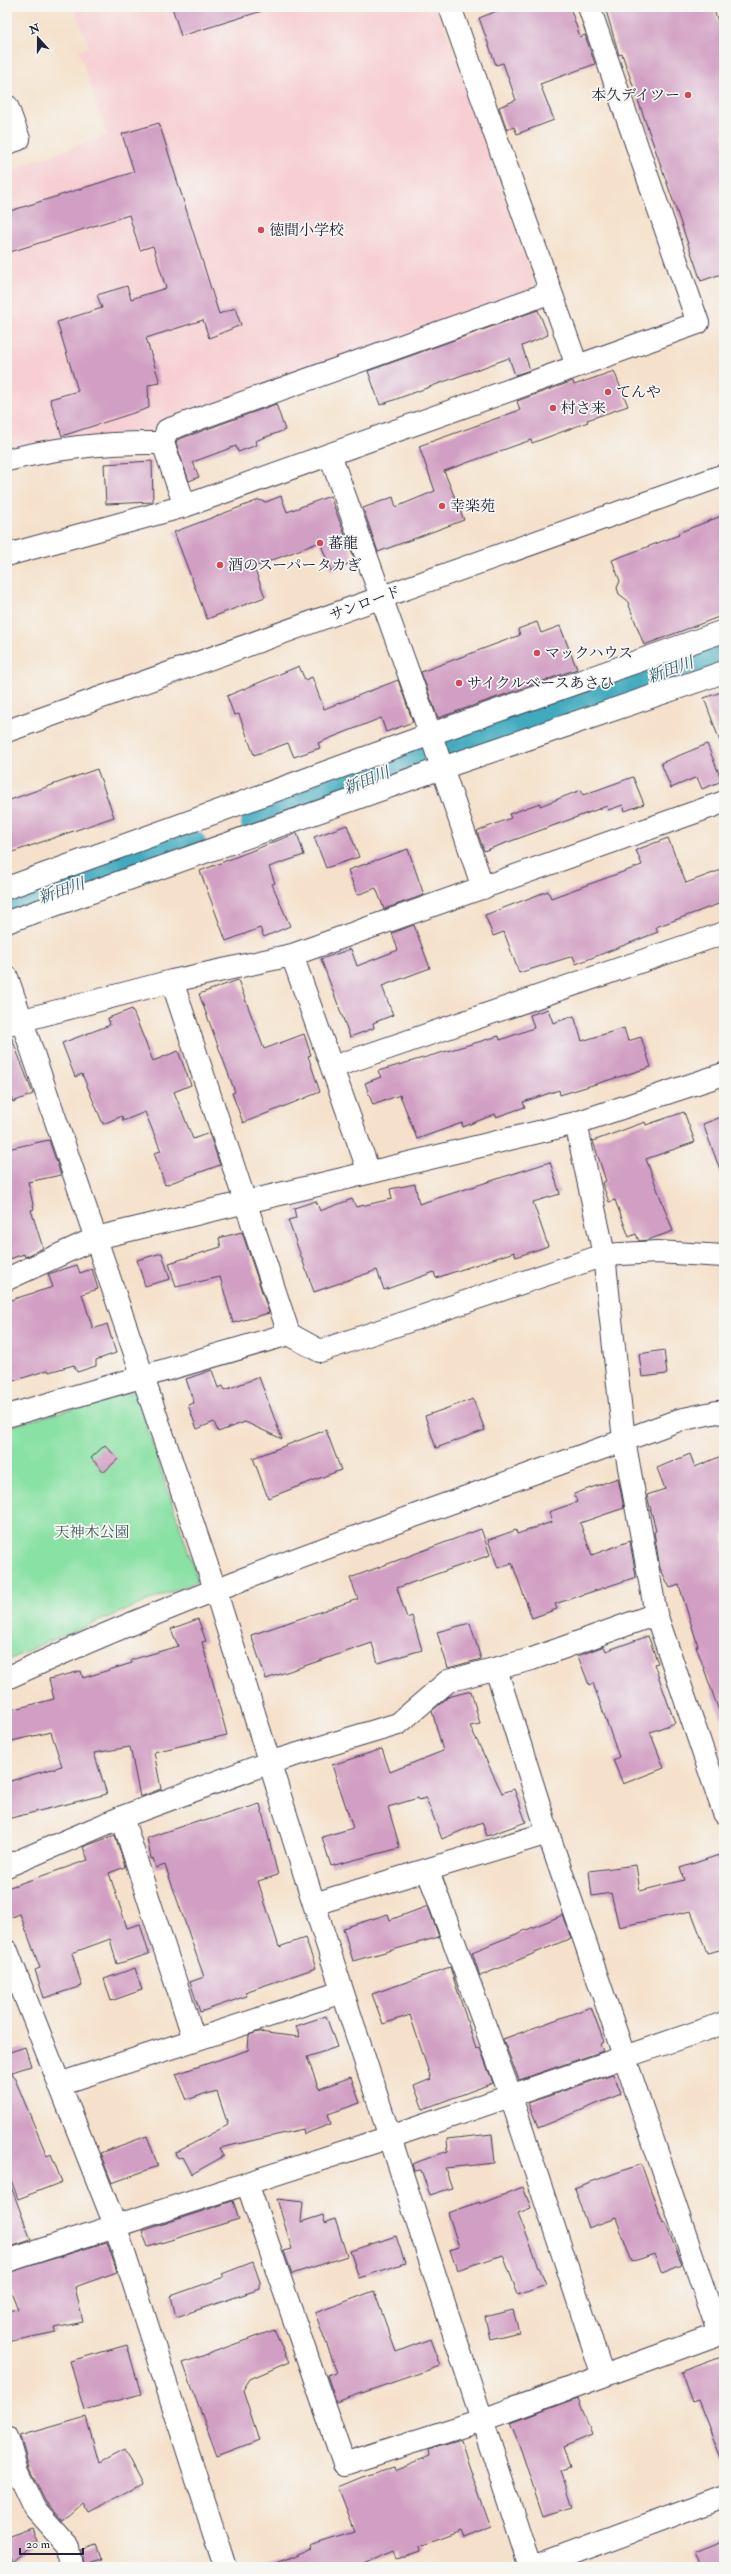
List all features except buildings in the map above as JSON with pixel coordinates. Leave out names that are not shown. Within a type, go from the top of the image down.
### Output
[{"type":"street","points":[[450,7],[549,293],[577,366]]},
{"type":"street","points":[[7,555],[185,506],[330,456],[698,323],[589,7]]},
{"type":"street","points":[[7,106],[19,139],[7,143]]},
{"type":"street","points":[[185,506],[163,444],[167,430],[549,293]]},
{"type":"street","points":[[7,460],[35,453],[112,442],[163,444]]},
{"type":"street","points":[[330,456],[437,751],[483,888]]},
{"type":"street","name":"サンロード","points":[[7,731],[724,475]]},
{"type":"street","points":[[7,922],[437,751],[724,631]]},
{"type":"street","points":[[7,888],[437,751],[724,672]]},
{"type":"street","points":[[14,1021],[172,981],[292,955],[724,802]]},
{"type":"street","points":[[333,1068],[724,932]]},
{"type":"street","points":[[292,955],[369,1172]]},
{"type":"street","points":[[7,977],[14,1021],[96,1238],[215,1589],[268,1763],[530,2567]]},
{"type":"street","points":[[172,981],[288,1334],[320,1351],[604,1255],[657,1252],[724,1256]]},
{"type":"street","points":[[7,1279],[96,1238],[576,1123],[724,1074]]},
{"type":"street","points":[[576,1123],[604,1255],[624,1440],[656,1614],[724,1813]]},
{"type":"street","points":[[7,1416],[144,1378],[288,1334]]},
{"type":"street","points":[[7,1678],[85,1642],[215,1589],[679,1420],[718,1412],[724,1413]]},
{"type":"street","points":[[7,1866],[122,1817],[268,1763],[398,1724],[448,1681],[496,1670],[532,1659],[656,1614]]},
{"type":"street","points":[[247,2183],[344,2464],[482,2420],[721,2333],[548,1833],[496,1670]]},
{"type":"street","points":[[122,1817],[194,2039]]},
{"type":"street","points":[[314,1904],[428,1871],[548,1833]]},
{"type":"street","points":[[428,1871],[510,2094],[603,2376]]},
{"type":"street","points":[[7,1952],[114,2225],[225,2567]]},
{"type":"street","points":[[59,2084],[342,1992]]},
{"type":"street","points":[[7,2261],[114,2225],[390,2137],[510,2094],[724,2023]]},
{"type":"street","points":[[7,2437],[17,2472],[34,2508],[69,2547],[72,2567]]},
{"type":"street","points":[[535,2567],[724,2497]]},
{"type":"shaded area","name":"徳間小学校","points":[[77,7],[436,7],[454,52],[536,289],[154,430],[34,448],[7,456],[7,171],[107,135],[79,51],[89,47],[76,13]]},
{"type":"green space","name":"天神木公園","points":[[135,1391],[198,1581],[40,1645],[7,1661],[7,1427]]},
{"type":"waterway","name":"新田川","points":[[260,823],[438,751],[724,650]]},
{"type":"waterway","name":"新田川","points":[[7,908],[188,847]]},
{"type":"place","name":"本久デイツー","points":[[688,95]]},
{"type":"place","name":"徳間小学校","points":[[261,230]]},
{"type":"place","name":"てんや","points":[[608,392]]},
{"type":"place","name":"村さ来","points":[[553,408]]},
{"type":"place","name":"幸楽苑","points":[[442,506]]},
{"type":"place","name":"蕃龍","points":[[320,543]]},
{"type":"place","name":"酒のスーパータカぎ","points":[[220,565]]},
{"type":"place","name":"マックハウス","points":[[537,653]]},
{"type":"place","name":"サイクルベースあさひ","points":[[459,683]]}]
